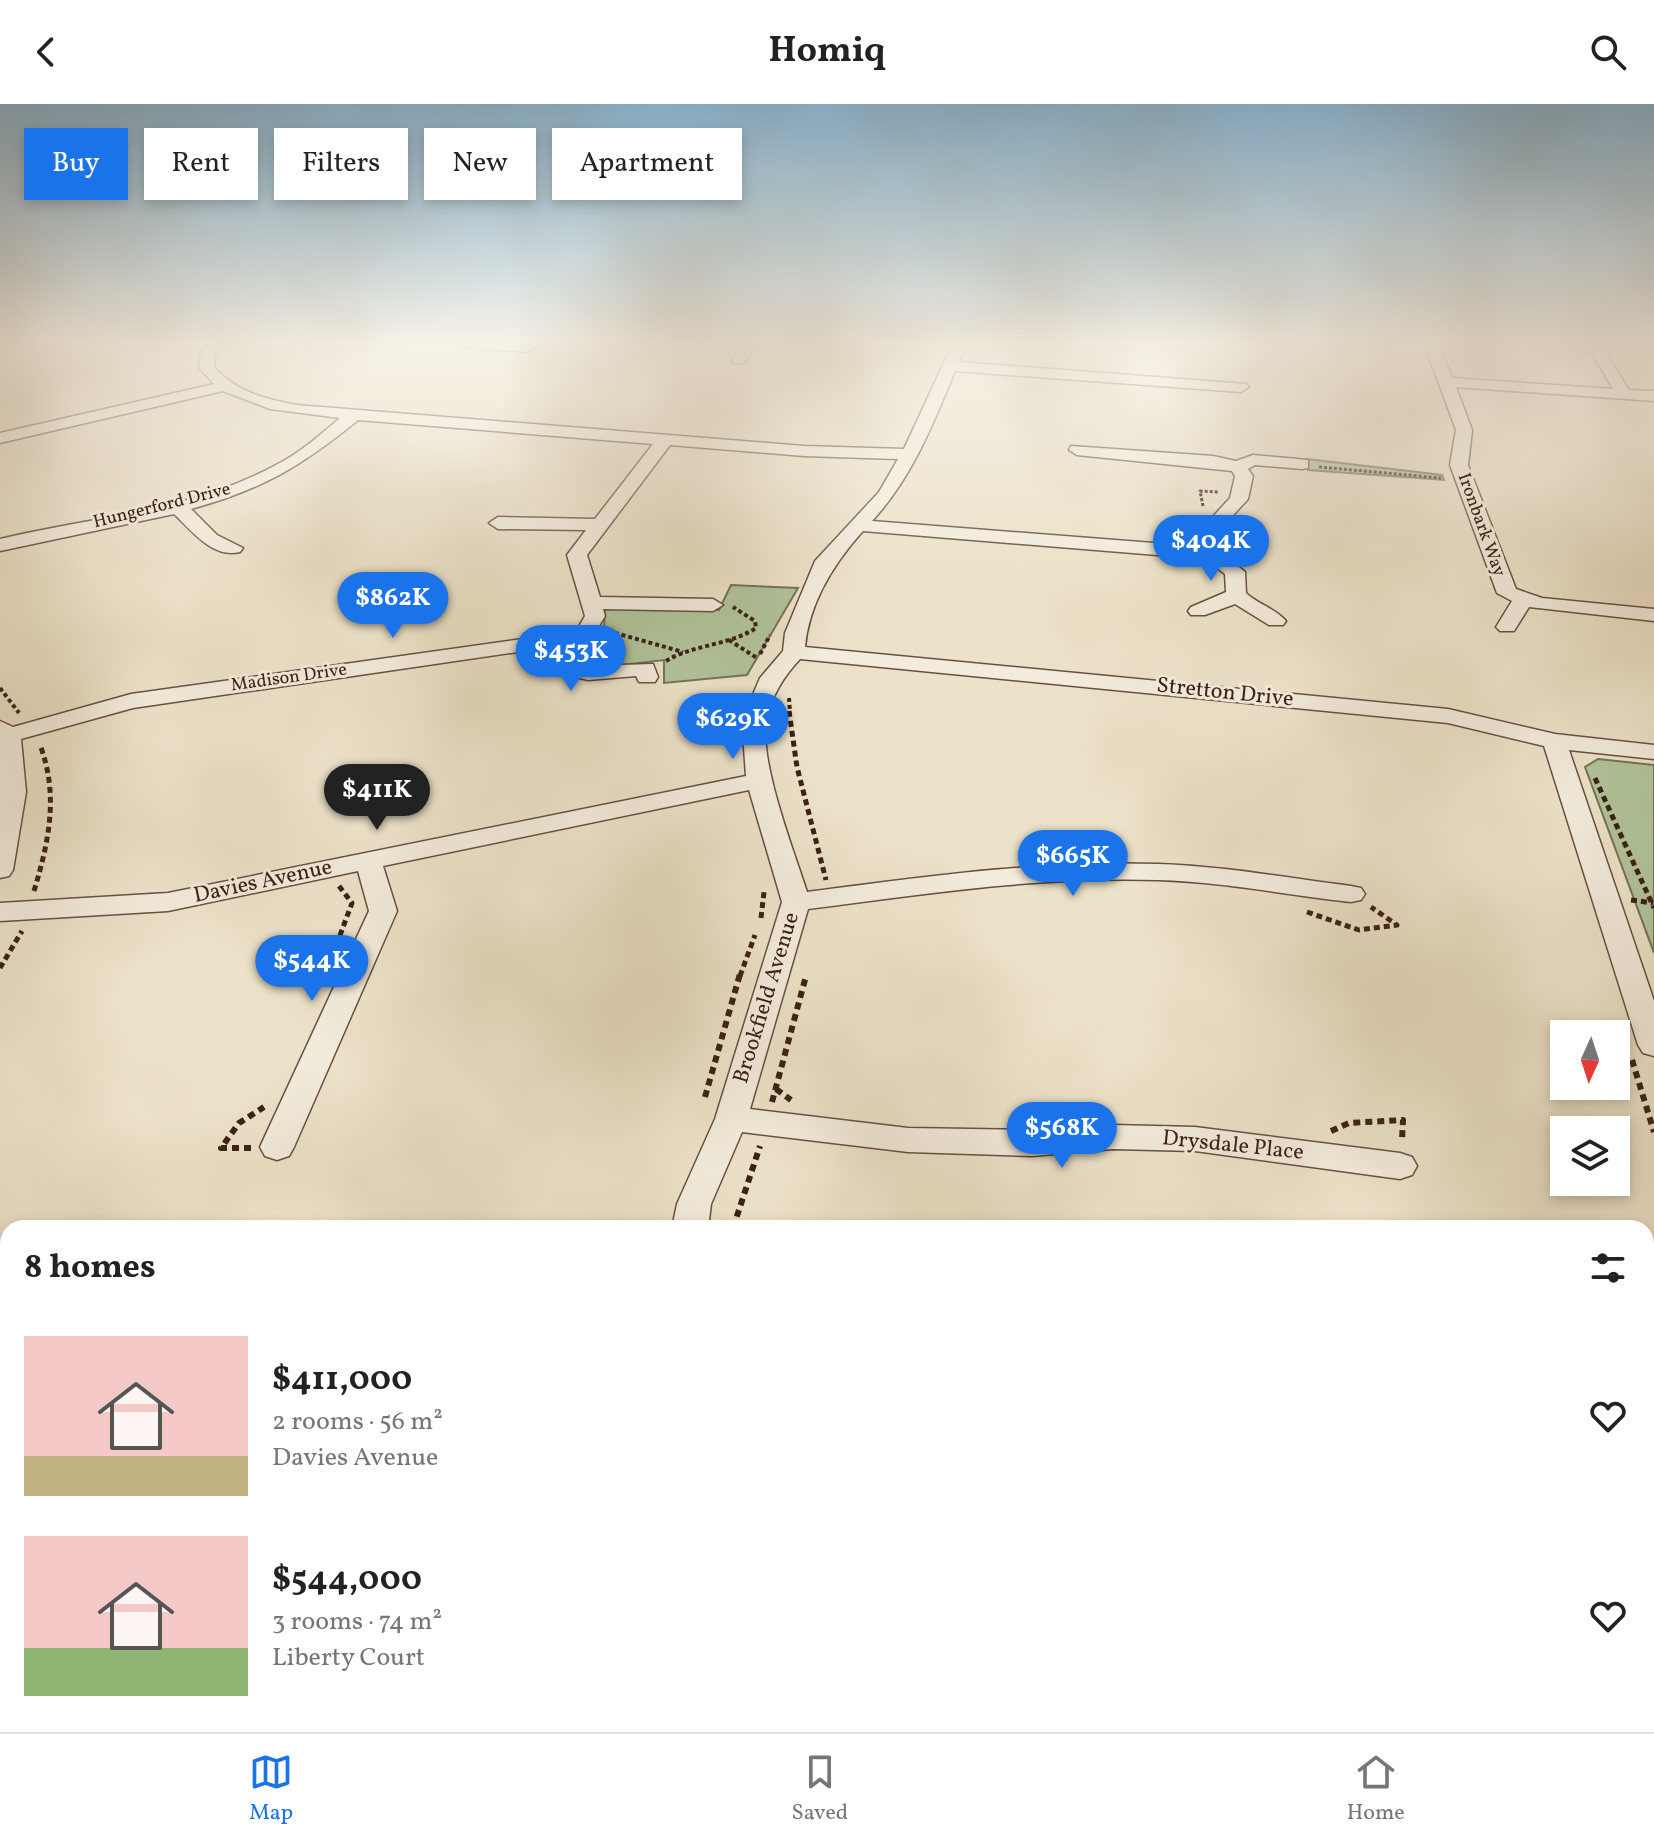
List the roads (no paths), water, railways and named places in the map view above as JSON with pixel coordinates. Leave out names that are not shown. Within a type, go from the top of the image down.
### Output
[{"type":"street","points":[[0,438],[83,419]]},
{"type":"street","name":"Hungerford Drive","points":[[0,545],[177,506],[281,470],[349,419]]},
{"type":"street","points":[[392,419],[665,440],[908,454]]},
{"type":"street","name":"Brookfield Avenue","points":[[691,1220],[694,1204],[731,1119],[796,902],[759,781],[754,720],[771,678],[794,652],[796,633],[825,561],[886,495],[927,419]]},
{"type":"street","name":"Ironbark Way","points":[[1460,419],[1464,430],[1459,465],[1503,586],[1507,593],[1522,601],[1507,627]]},
{"type":"street","points":[[665,440],[577,555],[592,603],[713,605]]},
{"type":"street","points":[[1077,450],[1213,461],[1238,467],[1253,460],[1309,466]]},
{"type":"street","points":[[1210,553],[1220,544],[1217,522],[1240,492],[1244,476],[1238,467]]},
{"type":"street","points":[[177,506],[210,539],[233,548]]},
{"type":"street","points":[[498,523],[601,525]]},
{"type":"street","points":[[857,525],[1210,553],[1235,572],[1236,594],[1249,607],[1276,621]]},
{"type":"street","points":[[1198,611],[1224,602],[1236,594]]},
{"type":"street","points":[[1522,601],[1654,615]]},
{"type":"street","name":"Madison Drive","points":[[4,731],[131,701],[552,641],[586,632],[595,616],[592,603]]},
{"type":"street","points":[[552,641],[567,668],[588,673],[645,669],[647,677]]},
{"type":"street","name":"Stretton Drive","points":[[794,652],[1448,716],[1555,741],[1654,752]]},
{"type":"street","points":[[0,870],[14,792],[4,731]]},
{"type":"street","points":[[1555,741],[1642,1050]]},
{"type":"street","name":"Davies Avenue","points":[[0,912],[168,902],[759,781]]},
{"type":"street","points":[[277,1147],[383,911],[368,859]]},
{"type":"street","points":[[796,902],[1009,876],[1088,872],[1160,872],[1351,894]]},
{"type":"street","name":"Drysdale Place","points":[[731,1119],[952,1141],[1195,1139],[1400,1166]]}]
